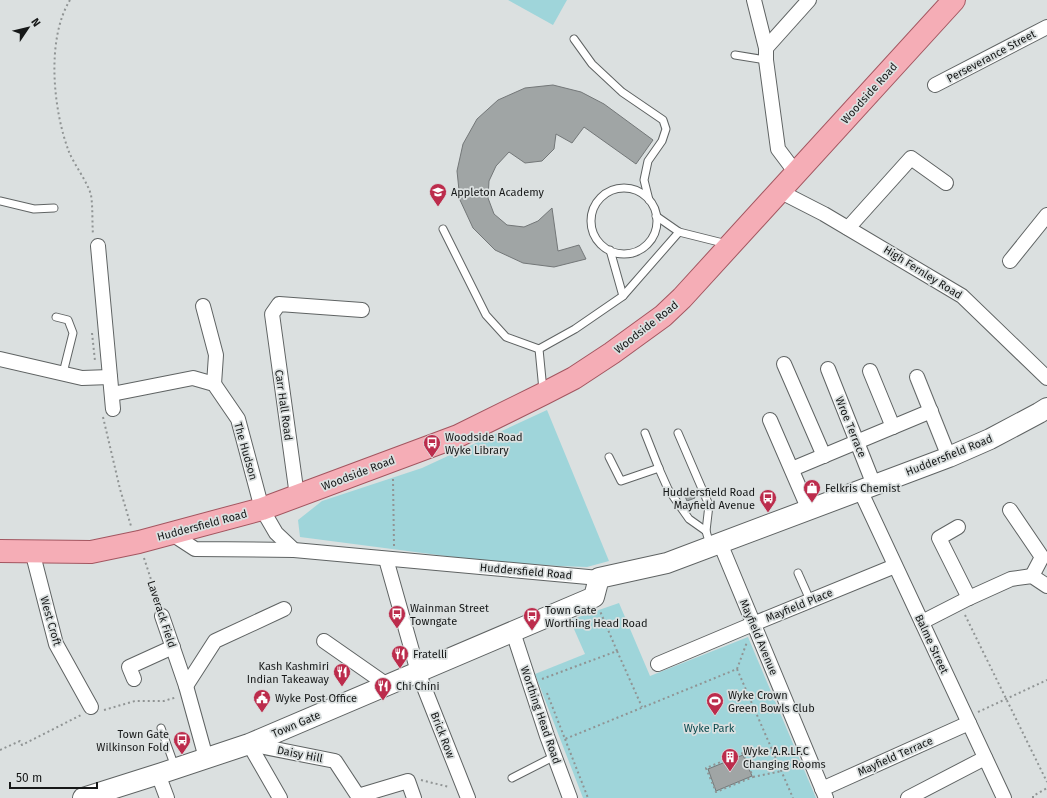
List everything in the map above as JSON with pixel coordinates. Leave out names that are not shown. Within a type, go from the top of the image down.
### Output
[{"type":"main road","name":"Woodside Road","points":[[262,509],[458,436],[543,394],[591,368],[663,316],[682,298],[731,245],[954,0]]},
{"type":"main road","name":"Huddersfield Road","points":[[599,578],[667,563],[712,540],[809,510],[949,457],[990,439],[1047,408]]},
{"type":"main road","name":"Huddersfield Road","points":[[0,551],[91,552],[172,534],[262,509]]},
{"type":"main road","points":[[594,597],[599,578]]},
{"type":"main road","name":"Town Gate","points":[[83,798],[167,772],[249,744],[594,597]]},
{"type":"street","points":[[754,0],[766,54],[778,149],[796,173]]},
{"type":"street","points":[[766,54],[810,0]]},
{"type":"street","name":"Perseverance Street","points":[[936,85],[1047,27]]},
{"type":"street","points":[[848,228],[911,158],[946,183]]},
{"type":"street","name":"High Fernley Road","points":[[780,191],[824,214],[962,296],[1045,373]]},
{"type":"street","points":[[1010,261],[1047,215]]},
{"type":"street","points":[[98,246],[113,409]]},
{"type":"street","name":"Carr Hall Road","points":[[297,496],[272,314],[280,304],[362,310]]},
{"type":"street","points":[[112,394],[193,378],[214,384],[216,355],[203,306]]},
{"type":"street","points":[[0,359],[82,378],[110,377]]},
{"type":"street","points":[[784,364],[824,456]]},
{"type":"street","name":"Wroe Terrace","points":[[828,369],[857,442],[867,488]]},
{"type":"street","points":[[870,371],[894,427]]},
{"type":"street","points":[[917,378],[949,457]]},
{"type":"street","name":"The Hudson","points":[[214,384],[238,419],[262,509]]},
{"type":"street","points":[[792,469],[931,411]]},
{"type":"street","points":[[770,420],[809,510]]},
{"type":"street","name":"Balme Street","points":[[867,488],[895,566],[1004,798]]},
{"type":"street","name":"Huddersfield Road","points":[[262,509],[276,533],[294,550],[599,578]]},
{"type":"street","points":[[1010,510],[1045,557],[1032,576]]},
{"type":"street","points":[[958,527],[938,538],[964,600]]},
{"type":"street","points":[[172,534],[195,549],[294,550]]},
{"type":"street","name":"Mayfield Avenue","points":[[712,540],[753,624],[824,794]]},
{"type":"street","name":"West Croft","points":[[32,551],[56,644],[91,707]]},
{"type":"street","name":"Brick Row","points":[[390,559],[418,672],[466,795]]},
{"type":"street","name":"Mayfield Place","points":[[658,664],[895,566]]},
{"type":"street","points":[[922,622],[964,600],[1011,579],[1032,576],[1047,586]]},
{"type":"street","points":[[187,690],[215,641],[284,609]]},
{"type":"street","name":"Laverack Field","points":[[162,616],[187,690],[206,758]]},
{"type":"street","name":"Worthing Head Road","points":[[513,632],[570,798]]},
{"type":"street","points":[[324,641],[387,685]]},
{"type":"street","points":[[134,679],[129,667],[173,647]]},
{"type":"street","name":"Mayfield Terrace","points":[[824,794],[967,720]]},
{"type":"street","points":[[249,744],[280,798]]},
{"type":"street","name":"Daisy Hill","points":[[249,744],[335,761],[358,796],[408,782]]},
{"type":"street","points":[[908,798],[985,758]]},
{"type":"street","points":[[167,772],[167,798]]},
{"type":"street","points":[[408,782],[414,798]]},
{"type":"lane","points":[[574,39],[592,64],[622,92],[663,120],[666,129],[662,141],[648,161],[644,180],[649,200],[656,216],[655,229],[651,239],[635,252],[625,254],[614,252],[604,247],[596,240],[592,229],[591,218],[593,207],[600,198],[609,191],[619,188],[630,189],[641,193],[649,200]]},
{"type":"lane","points":[[735,55],[766,54]]},
{"type":"lane","points":[[0,201],[34,209],[54,208]]},
{"type":"lane","points":[[656,216],[678,232],[731,245]]},
{"type":"lane","points":[[443,229],[486,315],[506,336],[539,349]]},
{"type":"lane","points":[[539,349],[574,329],[623,296],[678,232]]},
{"type":"lane","points":[[610,250],[623,296]]},
{"type":"lane","points":[[56,317],[68,320],[73,333],[64,373]]},
{"type":"lane","points":[[539,349],[543,394]]},
{"type":"lane","points":[[645,433],[658,468],[677,503],[689,519],[712,540]]},
{"type":"lane","points":[[678,433],[708,505],[712,540]]},
{"type":"lane","points":[[609,456],[621,481],[658,468]]},
{"type":"lane","points":[[798,573],[810,600]]},
{"type":"lane","points":[[161,728],[167,772]]},
{"type":"lane","points":[[512,778],[555,756]]},
{"type":"path","points":[[390,559],[392,460]]},
{"type":"path","name":"Laverack Field","points":[[139,542],[162,616]]},
{"type":"path","points":[[594,597],[642,707]]},
{"type":"path","points":[[964,600],[1007,699],[1047,782]]},
{"type":"path","points":[[753,624],[737,669],[793,798]]},
{"type":"path","points":[[526,670],[542,679],[617,651]]},
{"type":"path","points":[[565,739],[737,669]]},
{"type":"path","points":[[967,720],[1047,680]]},
{"type":"path","points":[[545,686],[588,798]]},
{"type":"path","points":[[0,750],[20,741],[22,745],[79,717],[91,707],[100,711],[135,701],[164,701],[187,690]]},
{"type":"path","points":[[754,777],[743,753],[706,768],[716,792],[754,777],[782,771]]},
{"type":"path","points":[[408,782],[419,780],[438,784],[466,795]]},
{"type":"path","points":[[1033,798],[1033,796],[1047,788]]},
{"type":"green space","points":[[508,0],[567,0],[553,25]]},
{"type":"green space","points":[[547,410],[609,561],[587,567],[484,561],[300,537],[298,520],[322,501],[422,468]]},
{"type":"green space","name":"Wyke Park","points":[[619,603],[650,676],[748,637],[816,798],[583,798],[535,674],[585,654],[570,620]]},
{"type":"building","points":[[553,85],[581,92],[604,104],[653,140],[636,164],[584,127],[572,143],[556,134],[554,149],[542,161],[525,163],[509,152],[496,166],[489,181],[488,198],[494,214],[507,225],[524,227],[538,221],[552,208],[558,251],[579,245],[586,259],[554,267],[523,263],[495,250],[473,228],[460,200],[457,171],[463,144],[477,119],[498,100],[525,88]]},
{"type":"building","points":[[692,491],[695,498],[687,501],[684,494]]},
{"type":"building","name":"Wyke A.R.LF.C Changing Rooms","points":[[743,755],[752,776],[716,791],[708,769]]},
{"type":"place","name":"Appleton Academy","points":[[438,207]]},
{"type":"place","name":"Woodside Road Wyke Library","points":[[432,458]]},
{"type":"place","name":"Felkris Chemist","points":[[812,503]]},
{"type":"place","name":"Huddersfield Road Mayfield Avenue","points":[[768,513]]},
{"type":"place","name":"Wainman Street Towngate","points":[[397,629]]},
{"type":"place","name":"Town Gate Worthing Head Road","points":[[532,631]]},
{"type":"place","name":"Fratelli","points":[[400,669]]},
{"type":"place","name":"Kash Kashmiri Indian Takeaway","points":[[342,687]]},
{"type":"place","name":"Chi Chini","points":[[383,701]]},
{"type":"place","name":"Wyke Post Office","points":[[262,713]]},
{"type":"place","name":"Wyke Crown Green Bowls Club","points":[[715,716]]},
{"type":"place","name":"Town Gate Wilkinson Fold","points":[[182,755]]},
{"type":"place","name":"Wyke A.R.LF.C Changing Rooms","points":[[730,772]]}]
